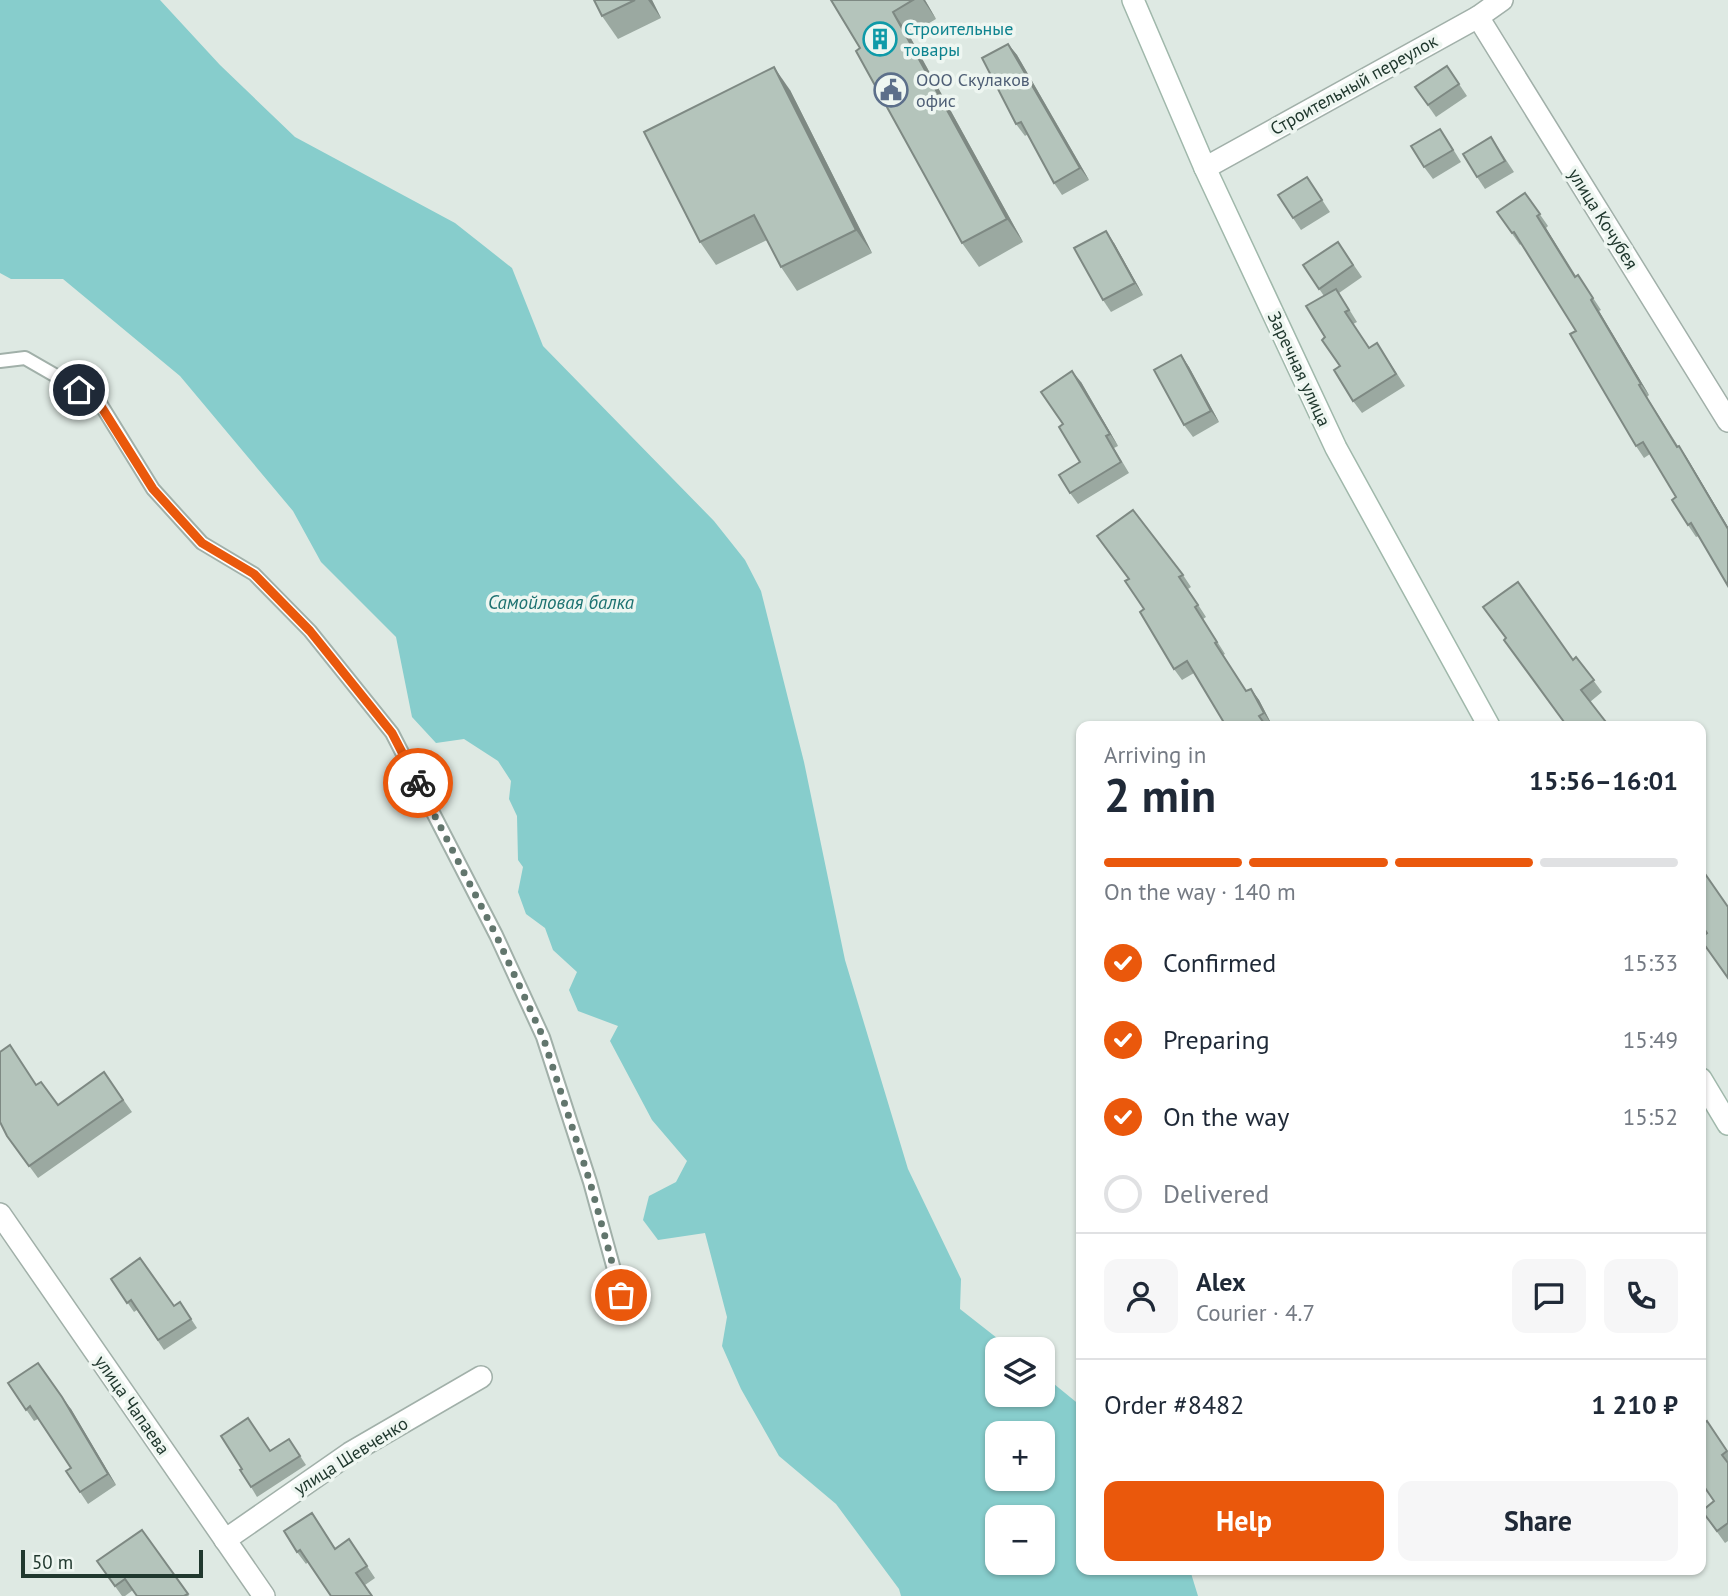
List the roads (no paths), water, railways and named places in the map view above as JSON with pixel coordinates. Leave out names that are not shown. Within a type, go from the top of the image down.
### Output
[{"type":"street","name":"Заречная улица","points":[[1133,0],[1205,168],[1336,448],[1486,721]]},
{"type":"street","name":"Строительный переулок","points":[[1205,168],[1478,17],[1502,0]]},
{"type":"street","name":"улица Кочубея","points":[[1478,17],[1728,421]]},
{"type":"street","points":[[1706,1087],[1728,1124]]},
{"type":"street","name":"улица Чапаева","points":[[0,1214],[264,1596]]},
{"type":"street","name":"улица Шевченко","points":[[225,1540],[350,1453],[481,1377]]},
{"type":"lane","points":[[0,360],[24,358],[97,400],[153,489],[202,543],[254,574],[310,631],[392,733],[496,935],[543,1037],[590,1182],[621,1295]]},
{"type":"water","name":"Самойловая балка","points":[[0,0],[160,0],[220,65],[295,137],[455,223],[512,268],[543,346],[714,521],[745,560],[761,591],[804,762],[845,960],[908,1169],[961,1279],[960,1309],[996,1337],[985,1337],[985,1407],[1055,1407],[1055,1385],[1076,1402],[1076,1575],[1192,1575],[1198,1596],[901,1596],[899,1589],[836,1504],[779,1456],[741,1389],[722,1346],[727,1317],[705,1233],[658,1240],[643,1220],[649,1196],[676,1182],[687,1161],[652,1120],[610,1041],[618,1026],[578,1011],[569,990],[577,972],[553,950],[545,928],[526,914],[518,892],[523,867],[518,860],[517,816],[509,799],[511,781],[498,761],[464,739],[436,743],[412,717],[396,637],[321,562],[293,511],[180,376],[63,279],[11,279],[0,273]]},
{"type":"place","name":"Строительные товары","points":[[880,39]]},
{"type":"place","name":"ООО Скулаков офис","points":[[891,90]]}]
